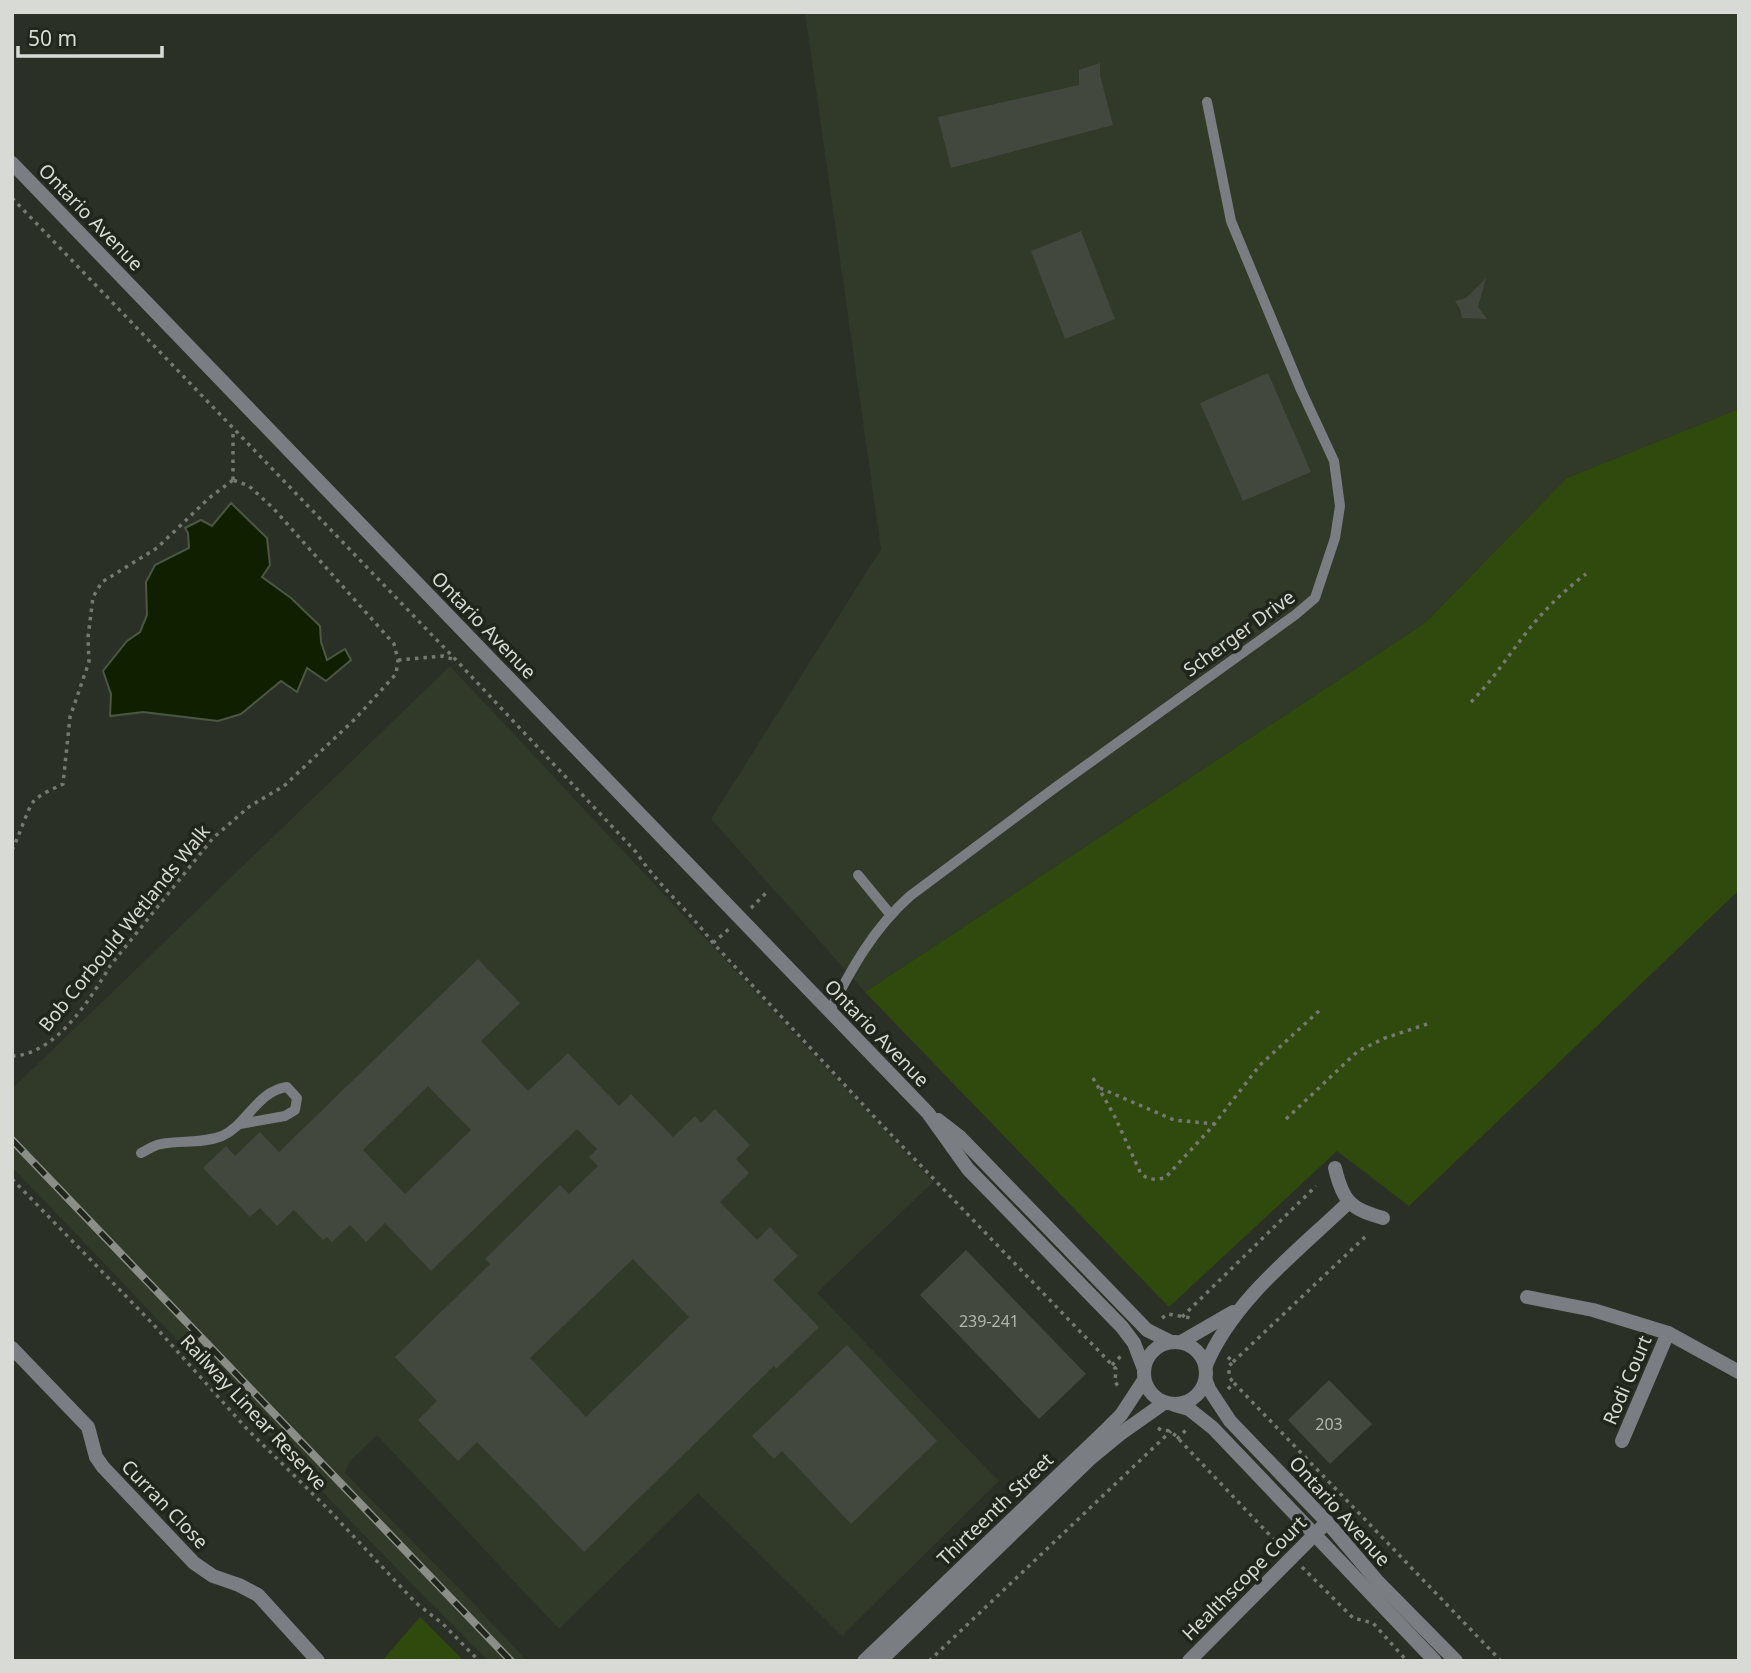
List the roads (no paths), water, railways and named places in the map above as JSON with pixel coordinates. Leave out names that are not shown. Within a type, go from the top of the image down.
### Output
[{"type":"street","name":"Ontario Avenue","points":[[12,163],[928,1113],[968,1145],[1147,1330],[1176,1342]]},
{"type":"street","name":"Ontario Avenue","points":[[928,1113],[968,1169],[1122,1326],[1134,1343],[1144,1374]]},
{"type":"street","points":[[1335,1168],[1341,1191],[1349,1202],[1361,1211],[1383,1218]]},
{"type":"street","points":[[1240,1308],[1176,1342],[1153,1351],[1144,1374],[1155,1398],[1170,1404],[1185,1404],[1202,1391],[1206,1381],[1206,1366],[1213,1348],[1240,1308],[1349,1202]]},
{"type":"street","points":[[1527,1297],[1616,1316],[1668,1333],[1739,1372]]},
{"type":"street","name":"Rodi Court","points":[[1622,1441],[1668,1333]]},
{"type":"street","points":[[1176,1342],[1197,1350],[1206,1366]]},
{"type":"street","name":"Curran Close","points":[[12,1348],[88,1427],[96,1457],[103,1467],[194,1563],[213,1576],[258,1595],[318,1661]]},
{"type":"street","name":"Thirteenth Street","points":[[864,1661],[1107,1429],[1131,1400],[1144,1374]]},
{"type":"street","name":"Ontario Avenue","points":[[1206,1381],[1216,1401],[1242,1434],[1455,1661]]},
{"type":"street","name":"Ontario Avenue","points":[[1170,1404],[1200,1416],[1436,1661]]},
{"type":"street","name":"Thirteenth Street","points":[[880,1661],[1092,1457],[1146,1415],[1170,1404]]},
{"type":"street","name":"Healthscope Court","points":[[1189,1661],[1326,1522]]},
{"type":"lane","name":"Scherger Drive","points":[[829,1012],[854,965],[890,914],[935,875],[1260,641],[1315,598],[1335,538],[1340,506],[1334,461],[1301,390],[1231,221],[1207,102]]},
{"type":"lane","points":[[858,875],[890,914]]},
{"type":"lane","points":[[141,1153],[159,1144],[209,1140],[224,1135],[240,1124],[247,1113],[275,1089],[287,1087],[294,1092],[297,1098],[295,1110],[285,1116],[240,1124]]},
{"type":"railway","points":[[12,1140],[511,1661]]}]
